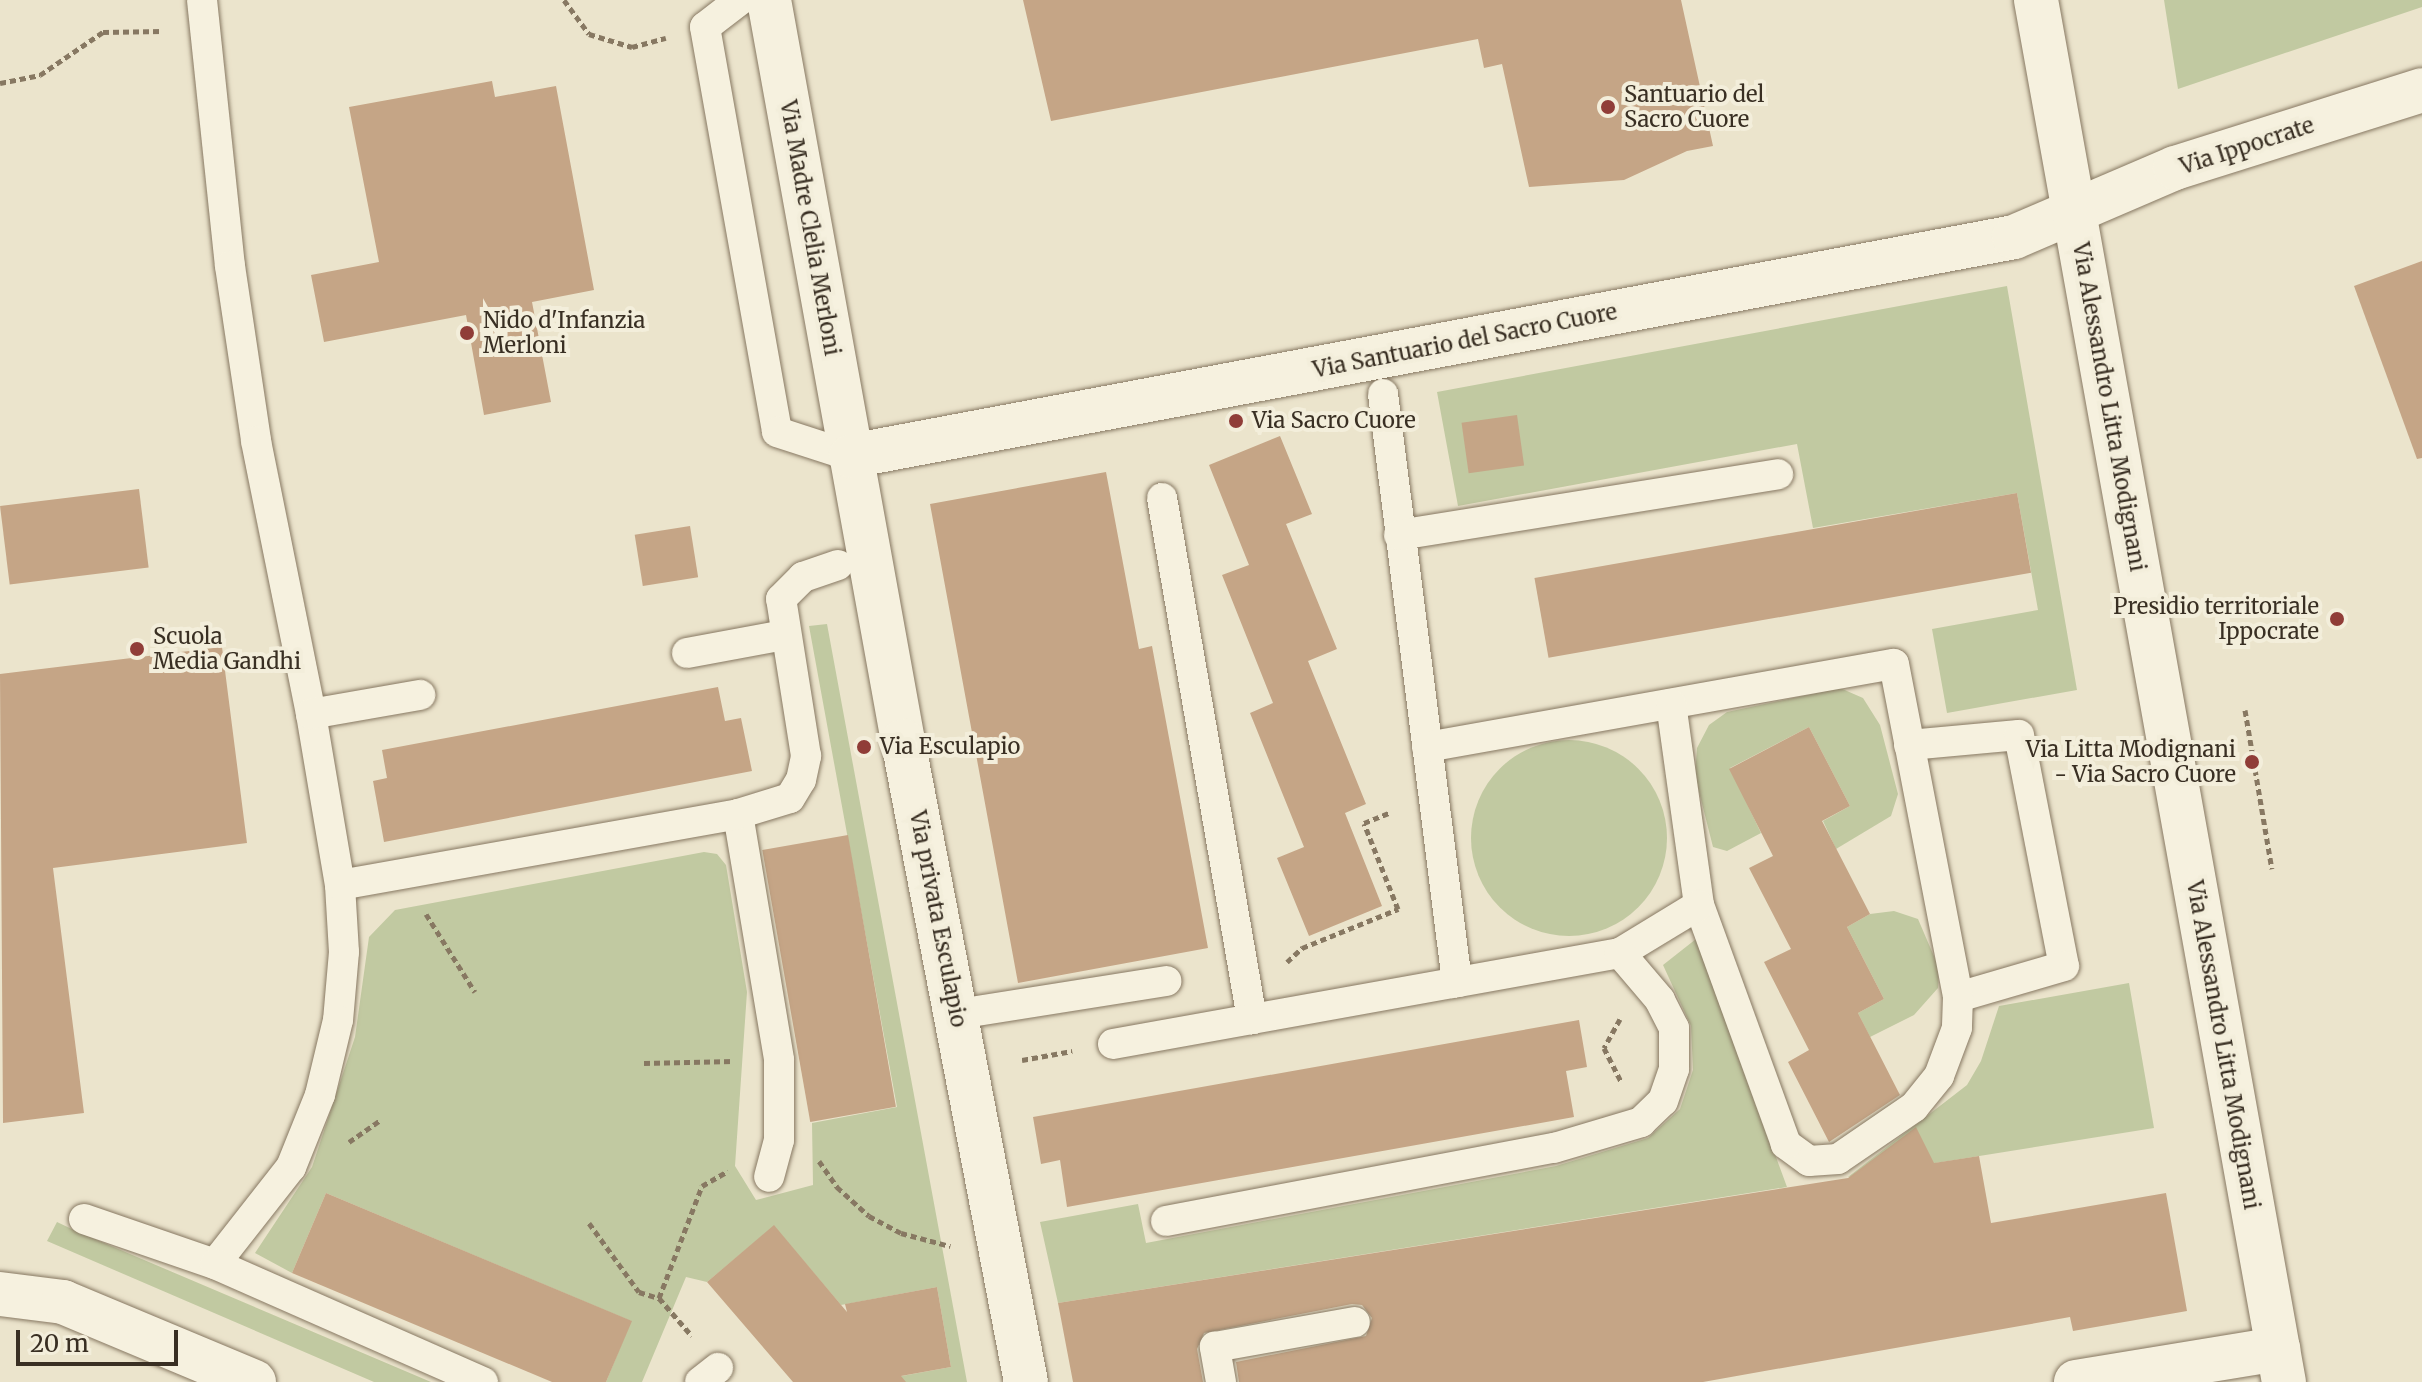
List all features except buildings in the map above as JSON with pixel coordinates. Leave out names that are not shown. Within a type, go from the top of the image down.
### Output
[{"type":"street","name":"Via Madre Clelia Merloni","points":[[769,0],[851,456]]},
{"type":"street","name":"Via Alessandro Litta Modignani","points":[[2036,0],[2281,1366]]},
{"type":"street","name":"Via Ippocrate","points":[[2075,210],[2175,168],[2422,90]]},
{"type":"street","name":"Via Santuario del Sacro Cuore","points":[[851,456],[2014,237],[2075,210]]},
{"type":"street","name":"Via privata Esculapio","points":[[851,456],[1026,1382]]},
{"type":"street","points":[[15,1294],[63,1302],[254,1382]]},
{"type":"street","points":[[2076,1382],[2281,1366]]},
{"type":"lane","points":[[202,0],[256,441],[311,714],[340,885],[344,952],[338,1020],[320,1095],[291,1167],[215,1264]]},
{"type":"lane","points":[[740,0],[705,27],[777,432],[851,456]]},
{"type":"lane","points":[[1383,394],[1457,982]]},
{"type":"lane","points":[[1399,535],[1778,474]]},
{"type":"lane","points":[[1162,498],[1250,1009]]},
{"type":"lane","points":[[340,885],[738,814],[790,798],[801,780],[806,756],[784,635],[781,599],[803,577],[838,565]]},
{"type":"lane","points":[[687,653],[784,635]]},
{"type":"lane","points":[[1427,747],[1894,664],[1958,997],[1957,1028],[1948,1057],[1914,1107],[1838,1159],[1809,1161],[1786,1144],[1699,905],[1671,704]]},
{"type":"lane","points":[[311,714],[420,695]]},
{"type":"lane","points":[[1909,745],[2019,735],[2064,966],[1958,997]]},
{"type":"lane","points":[[738,814],[779,1060],[779,1140],[769,1177]]},
{"type":"lane","points":[[1113,1044],[1250,1009],[1457,982],[1620,953],[1699,905]]},
{"type":"lane","points":[[1166,1221],[1554,1148],[1641,1122],[1663,1101],[1674,1069],[1674,1028],[1643,976],[1620,953]]},
{"type":"lane","points":[[958,1014],[1166,981]]},
{"type":"lane","points":[[84,1219],[215,1264],[483,1382]]},
{"type":"lane","points":[[1221,1382],[1215,1347],[1355,1322]]},
{"type":"path","points":[[564,0],[589,34],[632,47],[705,27]]},
{"type":"path","points":[[0,83],[40,75],[103,32],[204,30]]},
{"type":"path","points":[[2245,710],[2272,869]]},
{"type":"path","points":[[1250,1009],[1302,948],[1398,909],[1364,823],[1433,795]]},
{"type":"path","points":[[401,876],[475,992]]},
{"type":"path","points":[[1641,1122],[1604,1048],[1643,976]]},
{"type":"path","points":[[644,1063],[779,1060]]},
{"type":"path","points":[[589,1223],[639,1292],[659,1298],[702,1186],[779,1140],[814,1155],[837,1187],[869,1216],[901,1233],[955,1246]]},
{"type":"green space","points":[[2164,0],[2422,0],[2422,7],[2178,89]]},
{"type":"green space","points":[[2007,286],[2077,690],[1947,713],[1932,629],[2038,610],[2017,493],[1813,528],[1797,444],[1458,506],[1437,392]]},
{"type":"green space","points":[[827,624],[967,1382],[869,1382],[951,1367],[937,1287],[841,1305],[774,1226],[707,1282],[686,1277],[642,1382],[606,1382],[631,1321],[326,1193],[292,1273],[255,1253],[312,1167],[355,1037],[369,937],[395,910],[704,852],[717,854],[726,865],[747,992],[735,1166],[756,1200],[813,1185],[812,1123],[897,1107],[809,626]]},
{"type":"green space","points":[[1840,688],[1863,698],[1880,725],[1898,794],[1891,816],[1836,849],[1823,821],[1850,806],[1809,727],[1730,768],[1761,833],[1727,851],[1713,847],[1695,776],[1697,748],[1709,725],[1727,712]]},
{"type":"green space","points":[[1569,740],[1607,747],[1624,756],[1638,769],[1651,783],[1660,800],[1667,838],[1660,876],[1651,893],[1638,907],[1624,920],[1607,929],[1569,936],[1531,929],[1514,920],[1500,907],[1487,893],[1478,876],[1471,838],[1478,800],[1487,783],[1500,769],[1514,756],[1531,747]]},
{"type":"green space","points":[[1894,911],[1918,919],[1939,968],[1938,988],[1914,1015],[1870,1037],[1858,1013],[1884,999],[1847,927],[1870,914]]},
{"type":"green space","points":[[1696,939],[1787,1187],[1058,1303],[1040,1222],[1138,1204],[1146,1243],[1556,1166],[1648,1138],[1680,1109],[1693,1070],[1691,1026],[1663,965]]},
{"type":"green space","points":[[2129,983],[2154,1128],[1848,1177],[1967,1085],[1981,1061],[1999,1006]]},
{"type":"green space","points":[[57,1222],[431,1382],[374,1382],[47,1241]]},
{"type":"place","name":"Santuario del Sacro Cuore","points":[[1608,107]]},
{"type":"place","name":"Nido d'Infanzia Merloni","points":[[467,333]]},
{"type":"place","name":"Via Sacro Cuore","points":[[1236,421]]},
{"type":"place","name":"Presidio territoriale Ippocrate","points":[[2337,619]]},
{"type":"place","name":"Scuola Media Gandhi","points":[[137,649]]},
{"type":"place","name":"Via Esculapio","points":[[864,747]]},
{"type":"place","name":"Via Litta Modignani - Via Sacro Cuore","points":[[2252,762]]}]
